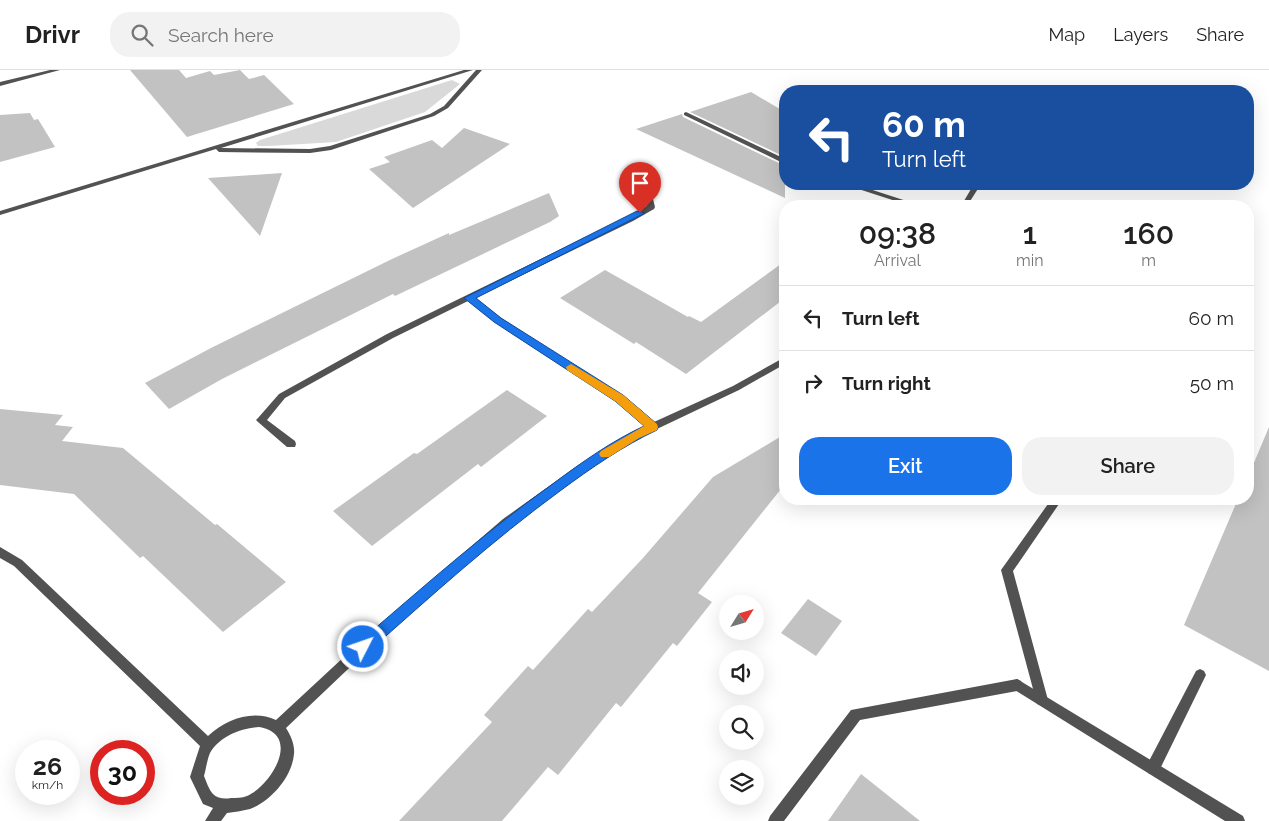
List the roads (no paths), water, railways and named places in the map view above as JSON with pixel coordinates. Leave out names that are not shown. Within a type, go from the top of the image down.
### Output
[{"type":"street","points":[[0,84],[57,70]]},
{"type":"street","points":[[0,213],[470,70]]},
{"type":"street","points":[[208,150],[310,151],[331,148],[432,115],[446,107],[479,70]]},
{"type":"street","points":[[686,114],[779,159]]},
{"type":"street","points":[[866,190],[899,200]]},
{"type":"street","points":[[291,444],[261,420],[282,396],[390,336],[630,219],[651,207],[648,195]]},
{"type":"street","points":[[469,298],[498,320],[619,398],[653,427]]},
{"type":"street","points":[[278,727],[363,647],[507,522],[577,472],[635,435],[736,388],[779,363]]},
{"type":"street","points":[[1042,700],[1007,570],[1053,505]]},
{"type":"street","points":[[0,552],[18,563],[208,745]]},
{"type":"street","points":[[1153,768],[1200,675]]},
{"type":"street","points":[[775,821],[856,714],[1017,685],[1238,821]]},
{"type":"street","points":[[262,720],[278,727],[287,742],[285,767],[271,787],[251,802],[223,806],[208,799],[197,778],[208,745],[222,733],[240,723],[262,720]]},
{"type":"street","points":[[212,821],[223,806]]}]
